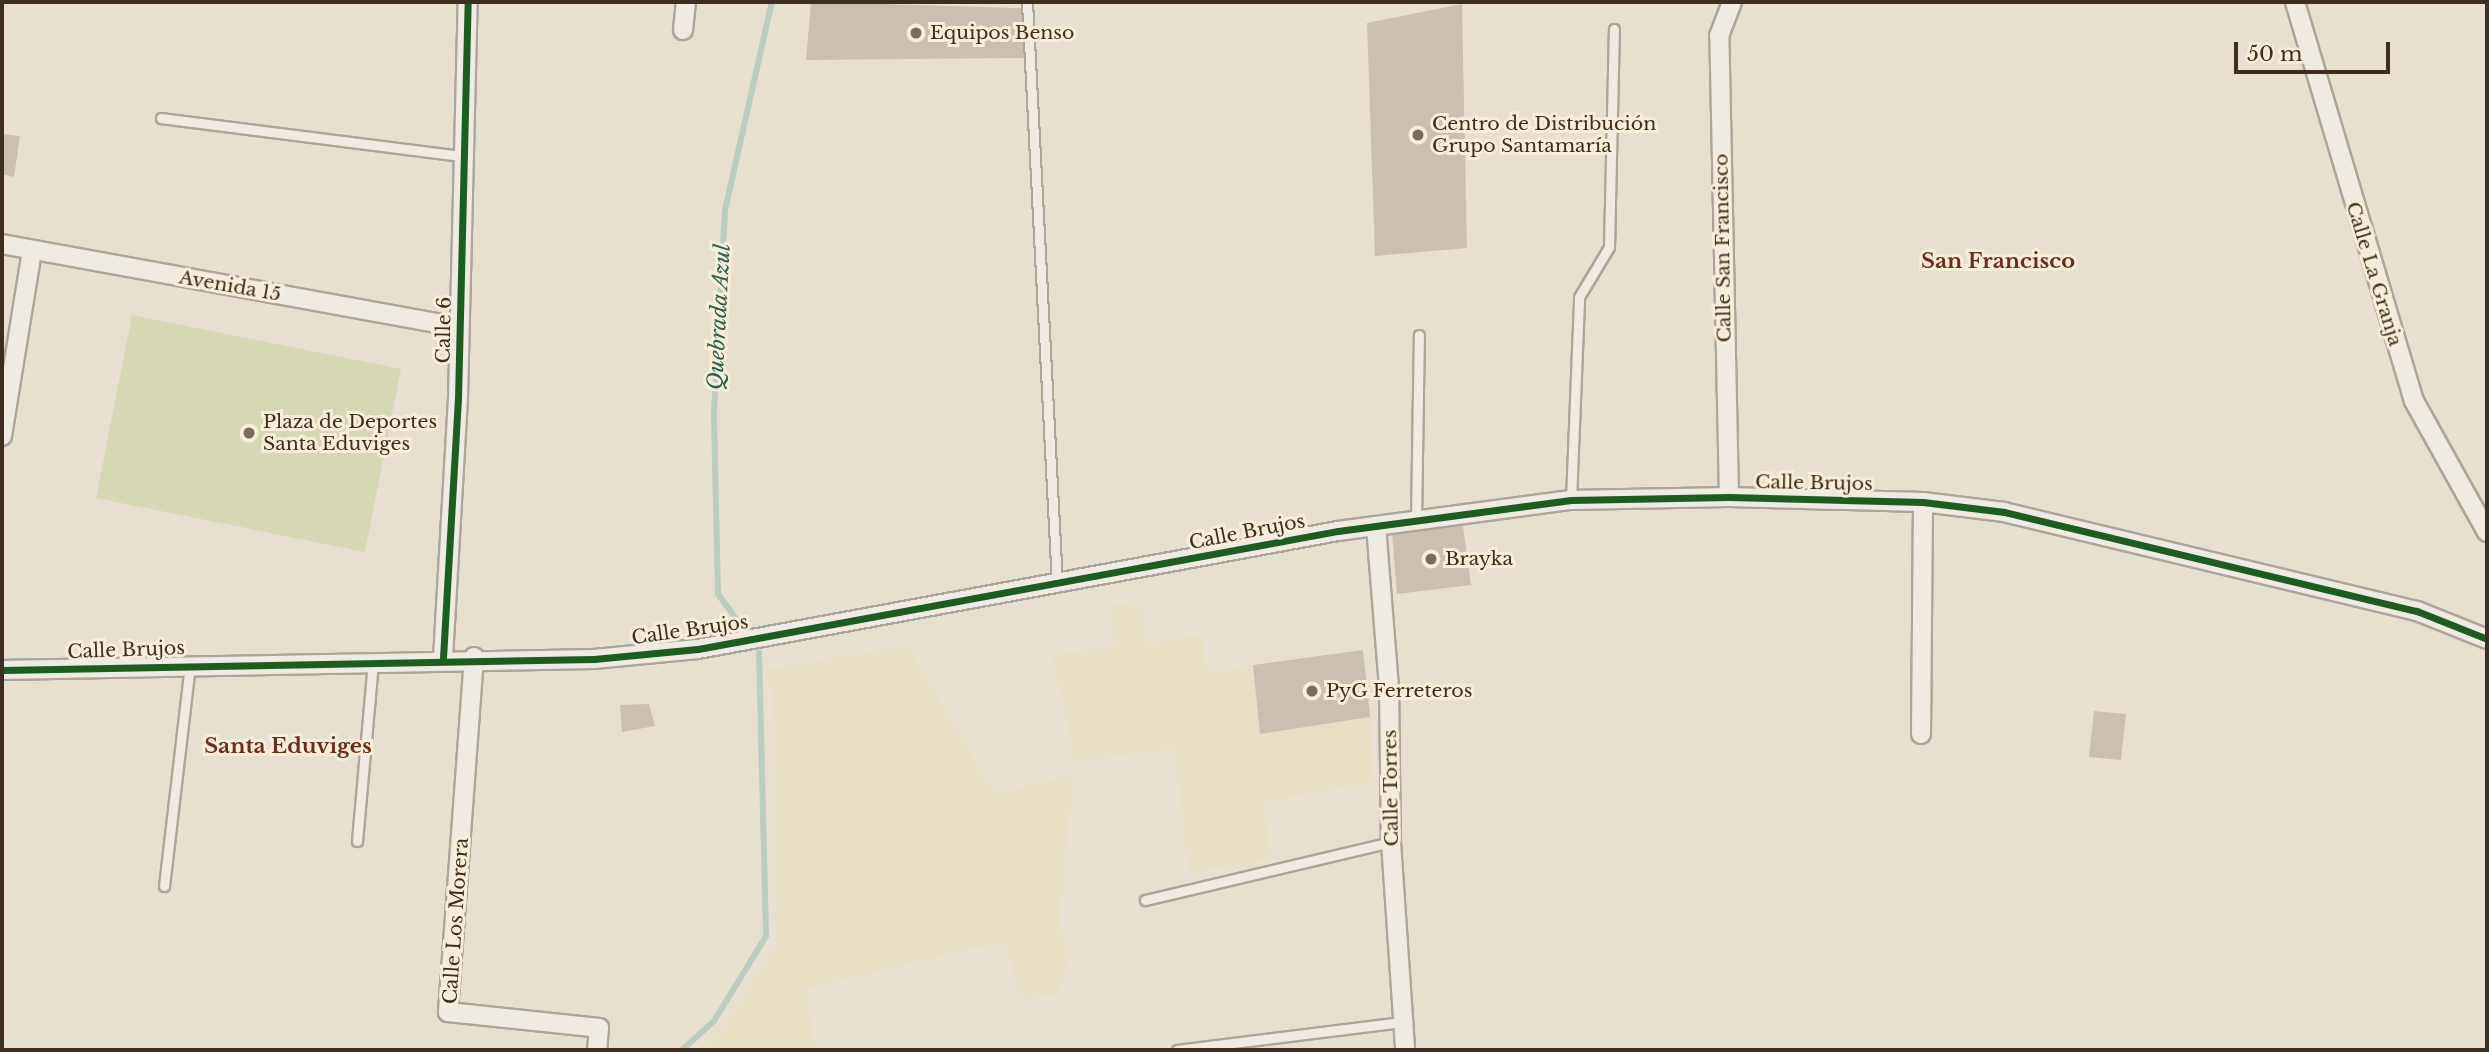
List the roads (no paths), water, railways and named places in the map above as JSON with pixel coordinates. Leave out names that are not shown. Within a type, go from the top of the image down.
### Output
[{"type":"street","name":"Calle 6","points":[[443,658],[459,327],[468,2]]},
{"type":"street","points":[[683,30],[685,2]]},
{"type":"street","name":"Calle San Francisco","points":[[1729,497],[1718,36],[1732,2]]},
{"type":"street","name":"Calle La Granja","points":[[2295,2],[2414,401],[2487,532]]},
{"type":"street","name":"Avenida 15","points":[[2,244],[459,327]]},
{"type":"street","points":[[2,436],[32,250]]},
{"type":"street","name":"Calle Brujos","points":[[2,670],[474,657],[594,659],[698,649],[1416,520],[1571,500],[1729,497],[1923,502],[2004,512],[2417,611],[2487,639]]},
{"type":"street","points":[[1921,734],[1923,502]]},
{"type":"street","name":"Calle Torres","points":[[1376,526],[1390,686],[1391,842],[1405,1050]]},
{"type":"street","name":"Calle Los Morera","points":[[474,657],[448,1012],[599,1028],[597,1050]]},
{"type":"lane","points":[[1027,2],[1057,584]]},
{"type":"lane","points":[[1571,500],[1578,297],[1609,247],[1614,29]]},
{"type":"lane","points":[[161,118],[463,156]]},
{"type":"lane","points":[[1416,520],[1419,335]]},
{"type":"lane","points":[[357,841],[373,659]]},
{"type":"lane","points":[[164,886],[191,664]]},
{"type":"lane","points":[[1145,900],[1391,842]]},
{"type":"lane","points":[[1177,1050],[1403,1022]]},
{"type":"waterway","name":"Quebrada Azul","points":[[743,628],[718,594],[714,413],[725,210],[772,2]]},
{"type":"waterway","name":"Quebrada Azul","points":[[682,1050],[714,1021],[766,936],[759,653]]},
{"type":"place","name":"Equipos Benso","points":[[916,33]]},
{"type":"place","name":"Centro de Distribución Grupo Santamaría","points":[[1418,135]]},
{"type":"place","name":"Plaza de Deportes Santa Eduviges","points":[[249,433]]},
{"type":"place","name":"Brayka","points":[[1431,559]]},
{"type":"place","name":"PyG Ferreteros","points":[[1312,691]]},
{"type":"district","name":"San Francisco","points":[[1998,261]]},
{"type":"district","name":"Santa Eduviges","points":[[288,746]]}]
